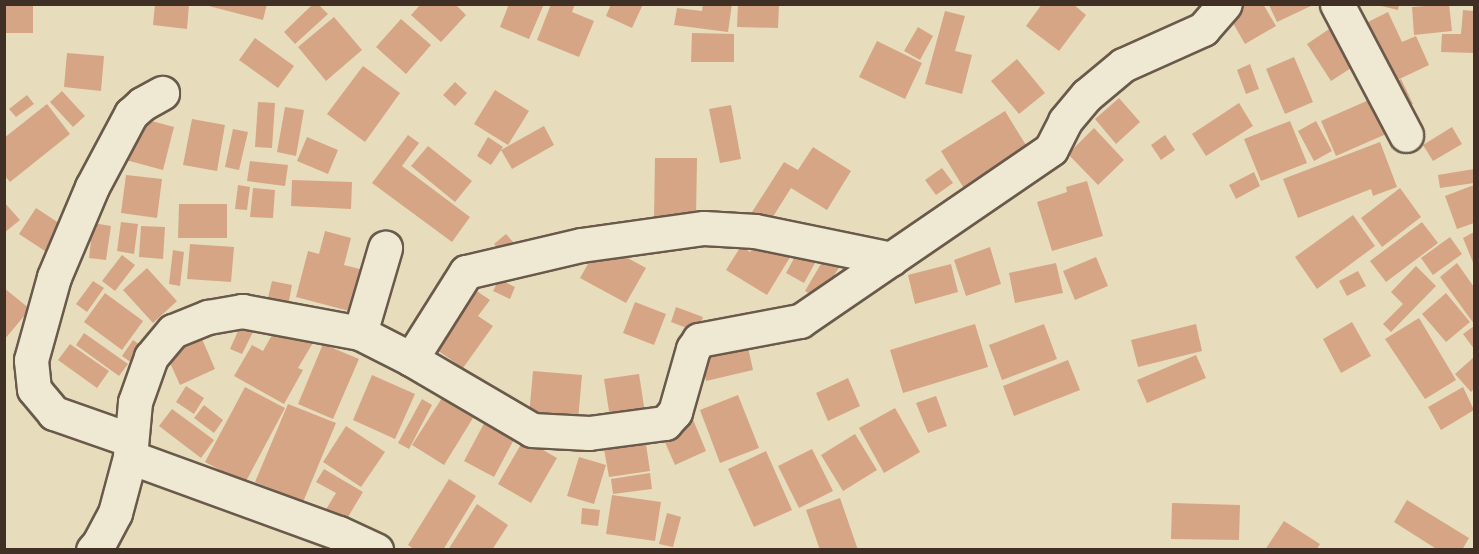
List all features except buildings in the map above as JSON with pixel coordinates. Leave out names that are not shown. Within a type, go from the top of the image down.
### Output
[{"type":"street","points":[[93,549],[99,543],[115,513],[130,448],[135,402],[151,357],[173,331],[208,317],[242,311],[360,333],[411,359],[532,430],[590,433],[665,423],[675,412],[693,349],[699,340],[800,321],[1051,149],[1065,121],[1080,103],[1123,65],[1203,29],[1225,4]]},
{"type":"street","points":[[1337,4],[1406,135]]},
{"type":"street","points":[[162,93],[142,104],[131,114],[92,187],[54,277],[31,360],[34,389],[54,413],[130,448],[376,549]]},
{"type":"street","points":[[411,359],[466,272],[581,245],[704,228],[755,231],[891,259]]},
{"type":"street","points":[[360,333],[385,248]]}]
